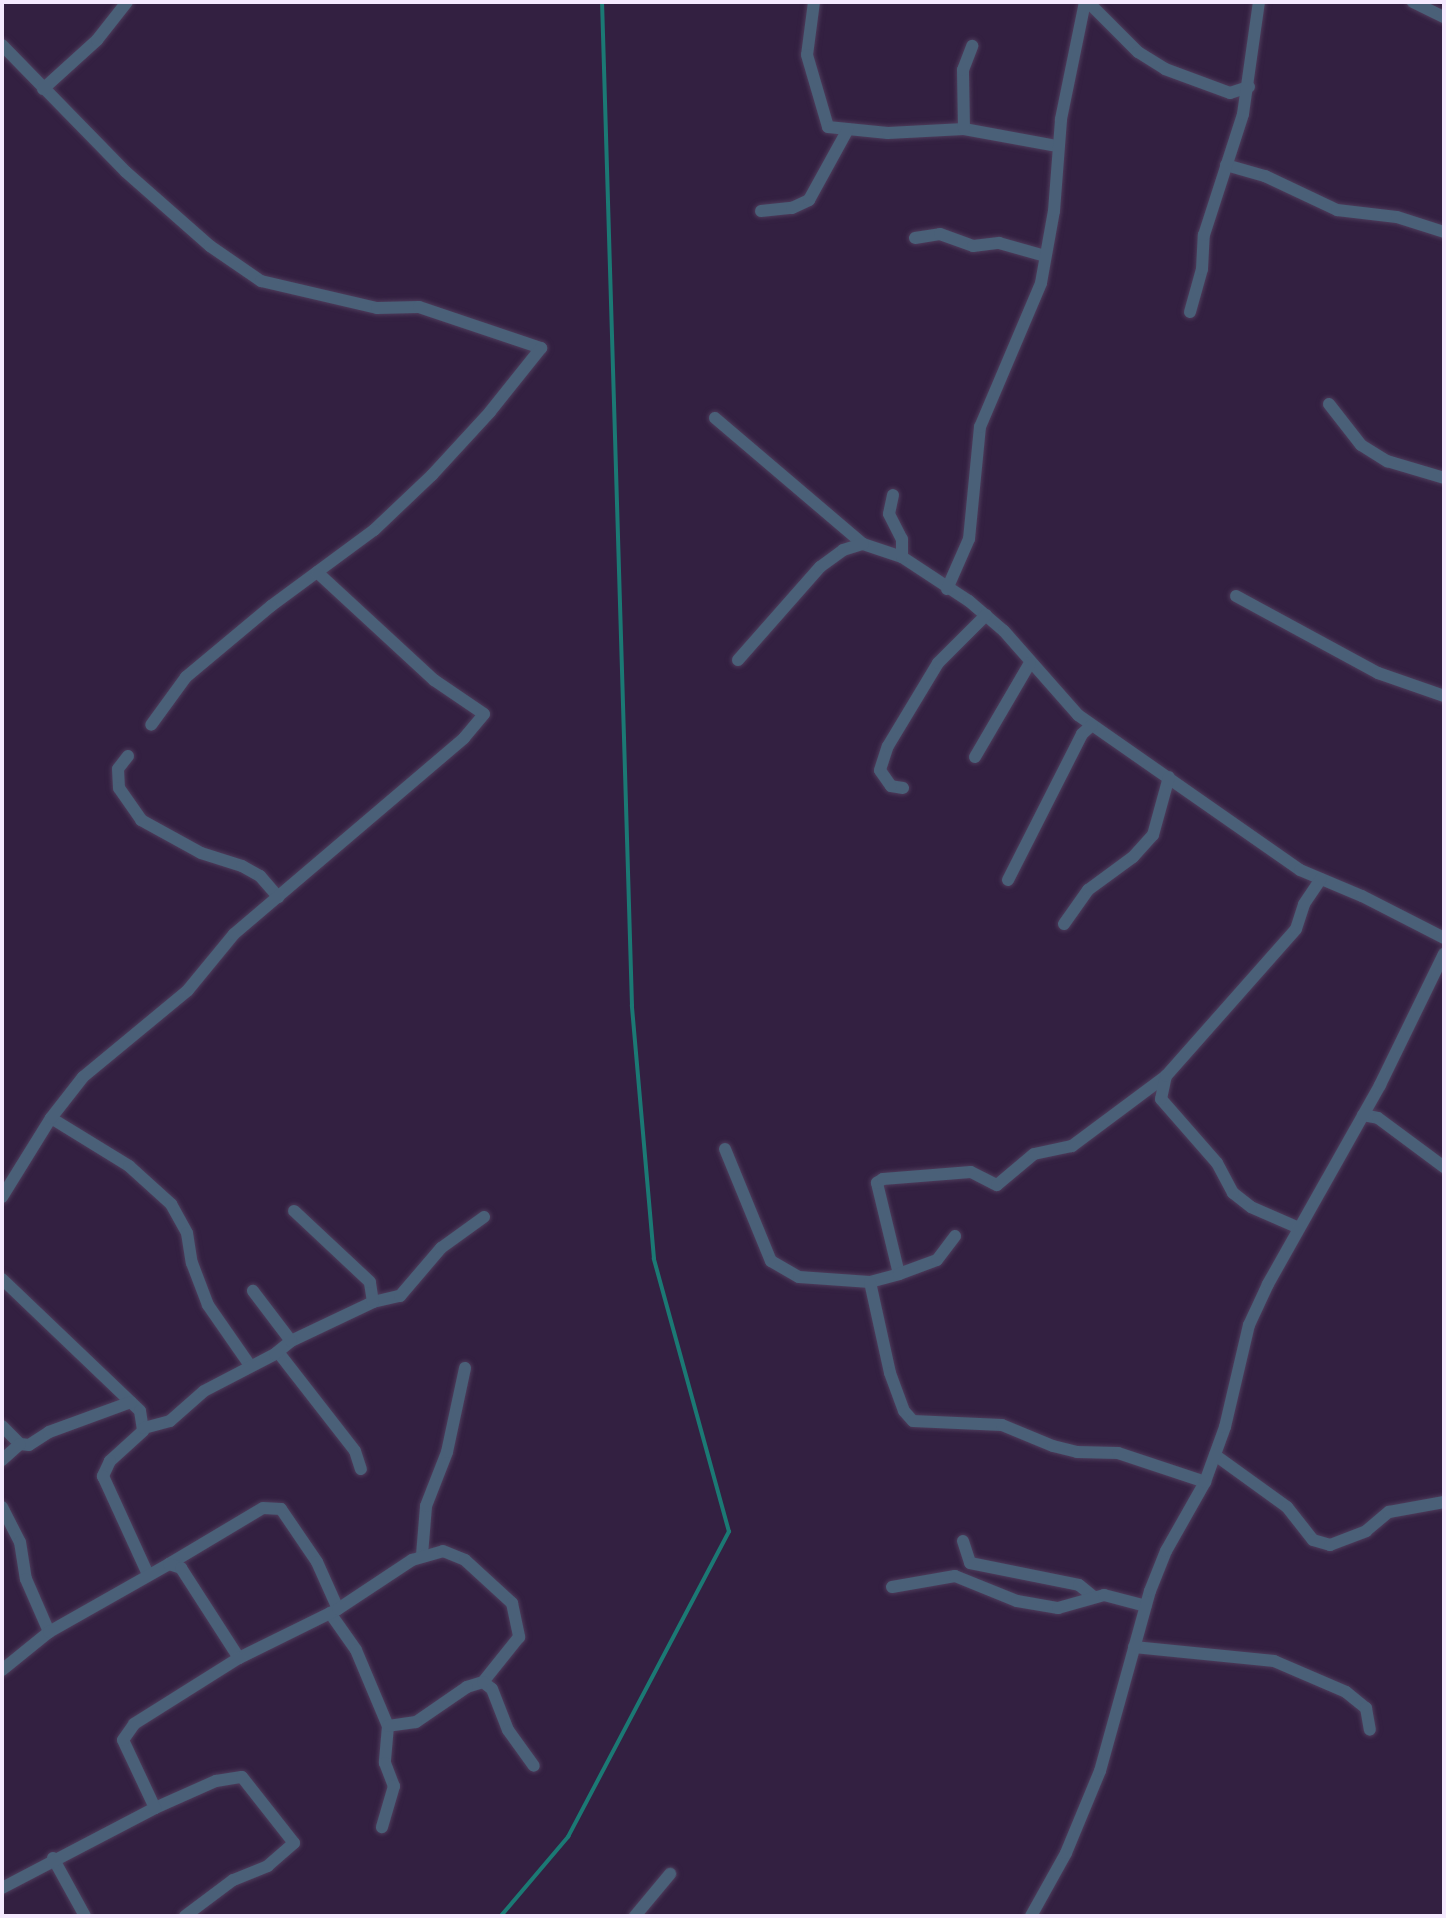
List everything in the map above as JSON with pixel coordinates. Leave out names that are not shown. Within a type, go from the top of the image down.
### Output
[{"type":"street","points":[[43,89],[97,40],[127,2]]},
{"type":"street","points":[[814,2],[807,55],[828,127],[888,133],[964,129],[1057,146]]},
{"type":"street","points":[[1087,2],[1138,52],[1165,69],[1230,93],[1248,87]]},
{"type":"street","points":[[947,589],[969,539],[980,427],[1029,318],[1045,256],[1054,211],[1057,146],[1087,2]]},
{"type":"street","points":[[1190,312],[1202,269],[1204,235],[1248,87],[1259,2]]},
{"type":"street","points":[[1413,2],[1444,17]]},
{"type":"street","points":[[2,46],[43,89],[210,246],[261,281],[377,308],[419,307],[541,348],[491,412],[432,475],[374,530],[186,677],[151,724]]},
{"type":"street","points":[[964,129],[963,70],[972,46]]},
{"type":"street","points":[[761,211],[792,208],[809,200],[848,129]]},
{"type":"street","points":[[1226,165],[1265,176],[1337,210],[1397,218],[1444,232]]},
{"type":"street","points":[[915,238],[940,234],[973,246],[999,243],[1045,256]]},
{"type":"street","points":[[1329,404],[1361,445],[1387,461],[1444,478]]},
{"type":"street","points":[[715,418],[863,544],[902,557],[986,615],[1092,725],[1300,870],[1444,938]]},
{"type":"street","points":[[893,495],[889,514],[902,540],[902,557]]},
{"type":"street","points":[[738,660],[820,567],[843,550],[863,544]]},
{"type":"street","points":[[2,1197],[51,1118],[83,1077],[188,990],[234,934],[464,738],[484,714],[434,680],[317,572]]},
{"type":"street","points":[[1236,596],[1378,673],[1444,696]]},
{"type":"street","points":[[903,788],[891,786],[880,770],[888,746],[938,663],[986,615]]},
{"type":"street","points":[[975,757],[1030,663]]},
{"type":"street","points":[[1008,880],[1082,734],[1092,725]]},
{"type":"street","points":[[128,756],[118,769],[119,788],[141,820],[201,853],[251,871],[278,897]]},
{"type":"street","points":[[1064,924],[1088,890],[1133,857],[1153,835],[1169,777]]},
{"type":"street","points":[[899,1274],[877,1183],[883,1179],[971,1172],[997,1185],[1034,1154],[1072,1146],[1166,1076],[1296,929],[1304,904],[1321,879]]},
{"type":"street","points":[[1031,1916],[1066,1853],[1100,1771],[1146,1606],[1166,1551],[1205,1482],[1215,1455],[1249,1325],[1299,1228],[1363,1115],[1444,954]]},
{"type":"street","points":[[1166,1076],[1161,1099],[1165,1107],[1217,1163],[1225,1185],[1251,1207],[1299,1228]]},
{"type":"street","points":[[1363,1115],[1378,1118],[1444,1167]]},
{"type":"street","points":[[51,1118],[129,1166],[171,1204],[187,1233],[191,1263],[208,1305],[249,1364]]},
{"type":"street","points":[[725,1149],[771,1261],[799,1277],[870,1282],[937,1260],[955,1236]]},
{"type":"street","points":[[294,1211],[370,1282],[373,1302]]},
{"type":"street","points":[[147,1572],[103,1476],[110,1461],[144,1428],[170,1421],[204,1391],[249,1364],[278,1352],[291,1340],[373,1302],[401,1296],[441,1248],[484,1217]]},
{"type":"street","points":[[2,1279],[131,1402],[139,1411],[144,1428]]},
{"type":"street","points":[[870,1282],[890,1373],[904,1411],[913,1421],[1002,1425],[1053,1446],[1077,1452],[1118,1453],[1205,1482]]},
{"type":"street","points":[[253,1290],[291,1340]]},
{"type":"street","points":[[278,1352],[355,1451],[361,1469]]},
{"type":"street","points":[[422,1555],[426,1506],[447,1451],[465,1368]]},
{"type":"street","points":[[2,1426],[20,1444],[29,1445],[49,1432],[131,1402]]},
{"type":"street","points":[[2,1460],[20,1444]]},
{"type":"street","points":[[1215,1455],[1287,1507],[1313,1540],[1330,1545],[1366,1531],[1389,1512],[1444,1502]]},
{"type":"street","points":[[2,1507],[17,1534],[30,1591],[50,1632]]},
{"type":"street","points":[[2,1670],[50,1632],[147,1572],[169,1564],[263,1508],[281,1509],[317,1562],[334,1611],[356,1650],[388,1726],[385,1763],[394,1786],[382,1827]]},
{"type":"street","points":[[963,1541],[970,1563],[1079,1585],[1094,1597]]},
{"type":"street","points":[[155,1808],[123,1740],[134,1724],[239,1658],[334,1611],[422,1555],[443,1551],[465,1560],[512,1603],[519,1637],[483,1682],[467,1687],[416,1722],[388,1726]]},
{"type":"street","points":[[169,1564],[181,1568],[239,1658]]},
{"type":"street","points":[[892,1587],[955,1576],[1017,1601],[1058,1608],[1074,1607],[1104,1595],[1146,1606]]},
{"type":"street","points":[[1134,1647],[1275,1661],[1346,1692],[1366,1708],[1370,1730]]},
{"type":"street","points":[[483,1682],[492,1689],[508,1730],[534,1766]]},
{"type":"street","points":[[2,1888],[53,1858],[155,1808],[216,1781],[242,1777],[294,1843],[268,1866],[233,1880],[185,1916]]},
{"type":"street","points":[[53,1858],[85,1916]]},
{"type":"street","points":[[635,1916],[670,1874]]},
{"type":"waterway","points":[[501,1916],[568,1837],[729,1532],[654,1259],[632,1006],[602,2]]}]
